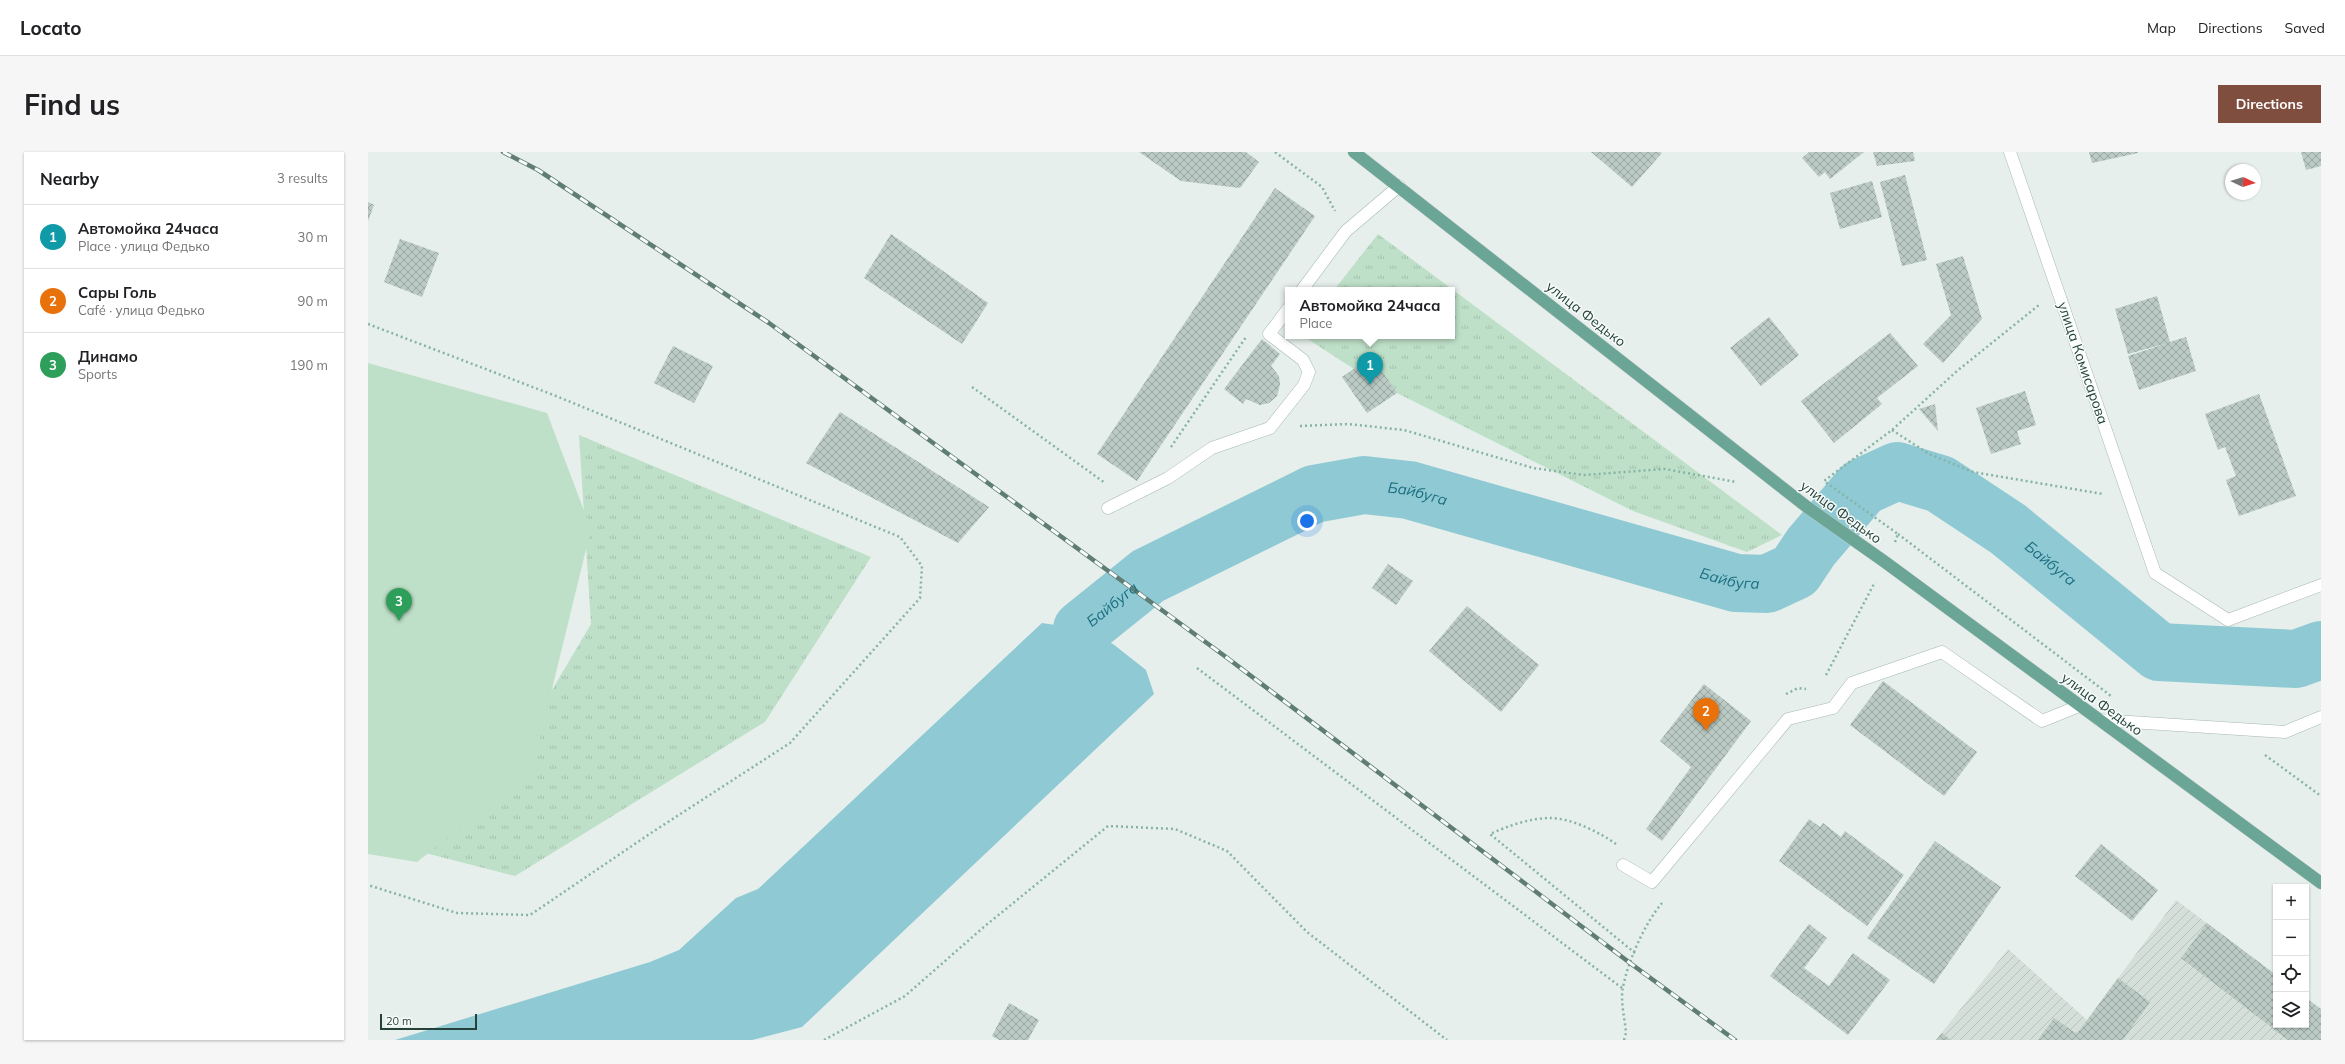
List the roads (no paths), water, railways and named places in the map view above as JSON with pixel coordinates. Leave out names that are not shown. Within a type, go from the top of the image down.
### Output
[{"type":"main road","name":"улица Федько","points":[[1354,152],[1806,508],[2321,883]]},
{"type":"street","name":"улица Комисарова","points":[[2010,152],[2155,574],[2228,620],[2321,585]]},
{"type":"street","points":[[1304,287],[1346,231],[1399,186]]},
{"type":"street","points":[[1108,508],[1168,478],[1212,448],[1270,428],[1304,385],[1309,372],[1303,360],[1269,334],[1285,313]]},
{"type":"street","points":[[1623,865],[1652,882],[1788,719],[1833,708],[1852,683],[1942,652],[2042,721],[2079,706]]},
{"type":"street","points":[[2099,720],[2285,732],[2321,717]]},
{"type":"water","points":[[1042,623],[1082,629],[1113,644],[1146,670],[1154,694],[802,1027],[752,1040],[395,1040],[650,962],[679,950],[736,898],[758,889]]},
{"type":"waterway","name":"Байбуга","points":[[1082,629],[1148,576],[1314,494],[1364,485],[1409,490],[1736,583],[1767,584],[1795,571],[1811,547],[1862,487],[1897,471],[1940,484],[2008,529],[2159,652],[2296,659],[2321,650]]},
{"type":"railway","points":[[503,152],[538,170],[769,323],[1226,657],[1630,963],[1735,1040]]},
{"type":"place","name":"Автомойка 24часа","points":[[1370,385]]},
{"type":"place","name":"Динамо","points":[[399,621]]},
{"type":"place","name":"Сары Голь","points":[[1706,731]]}]
